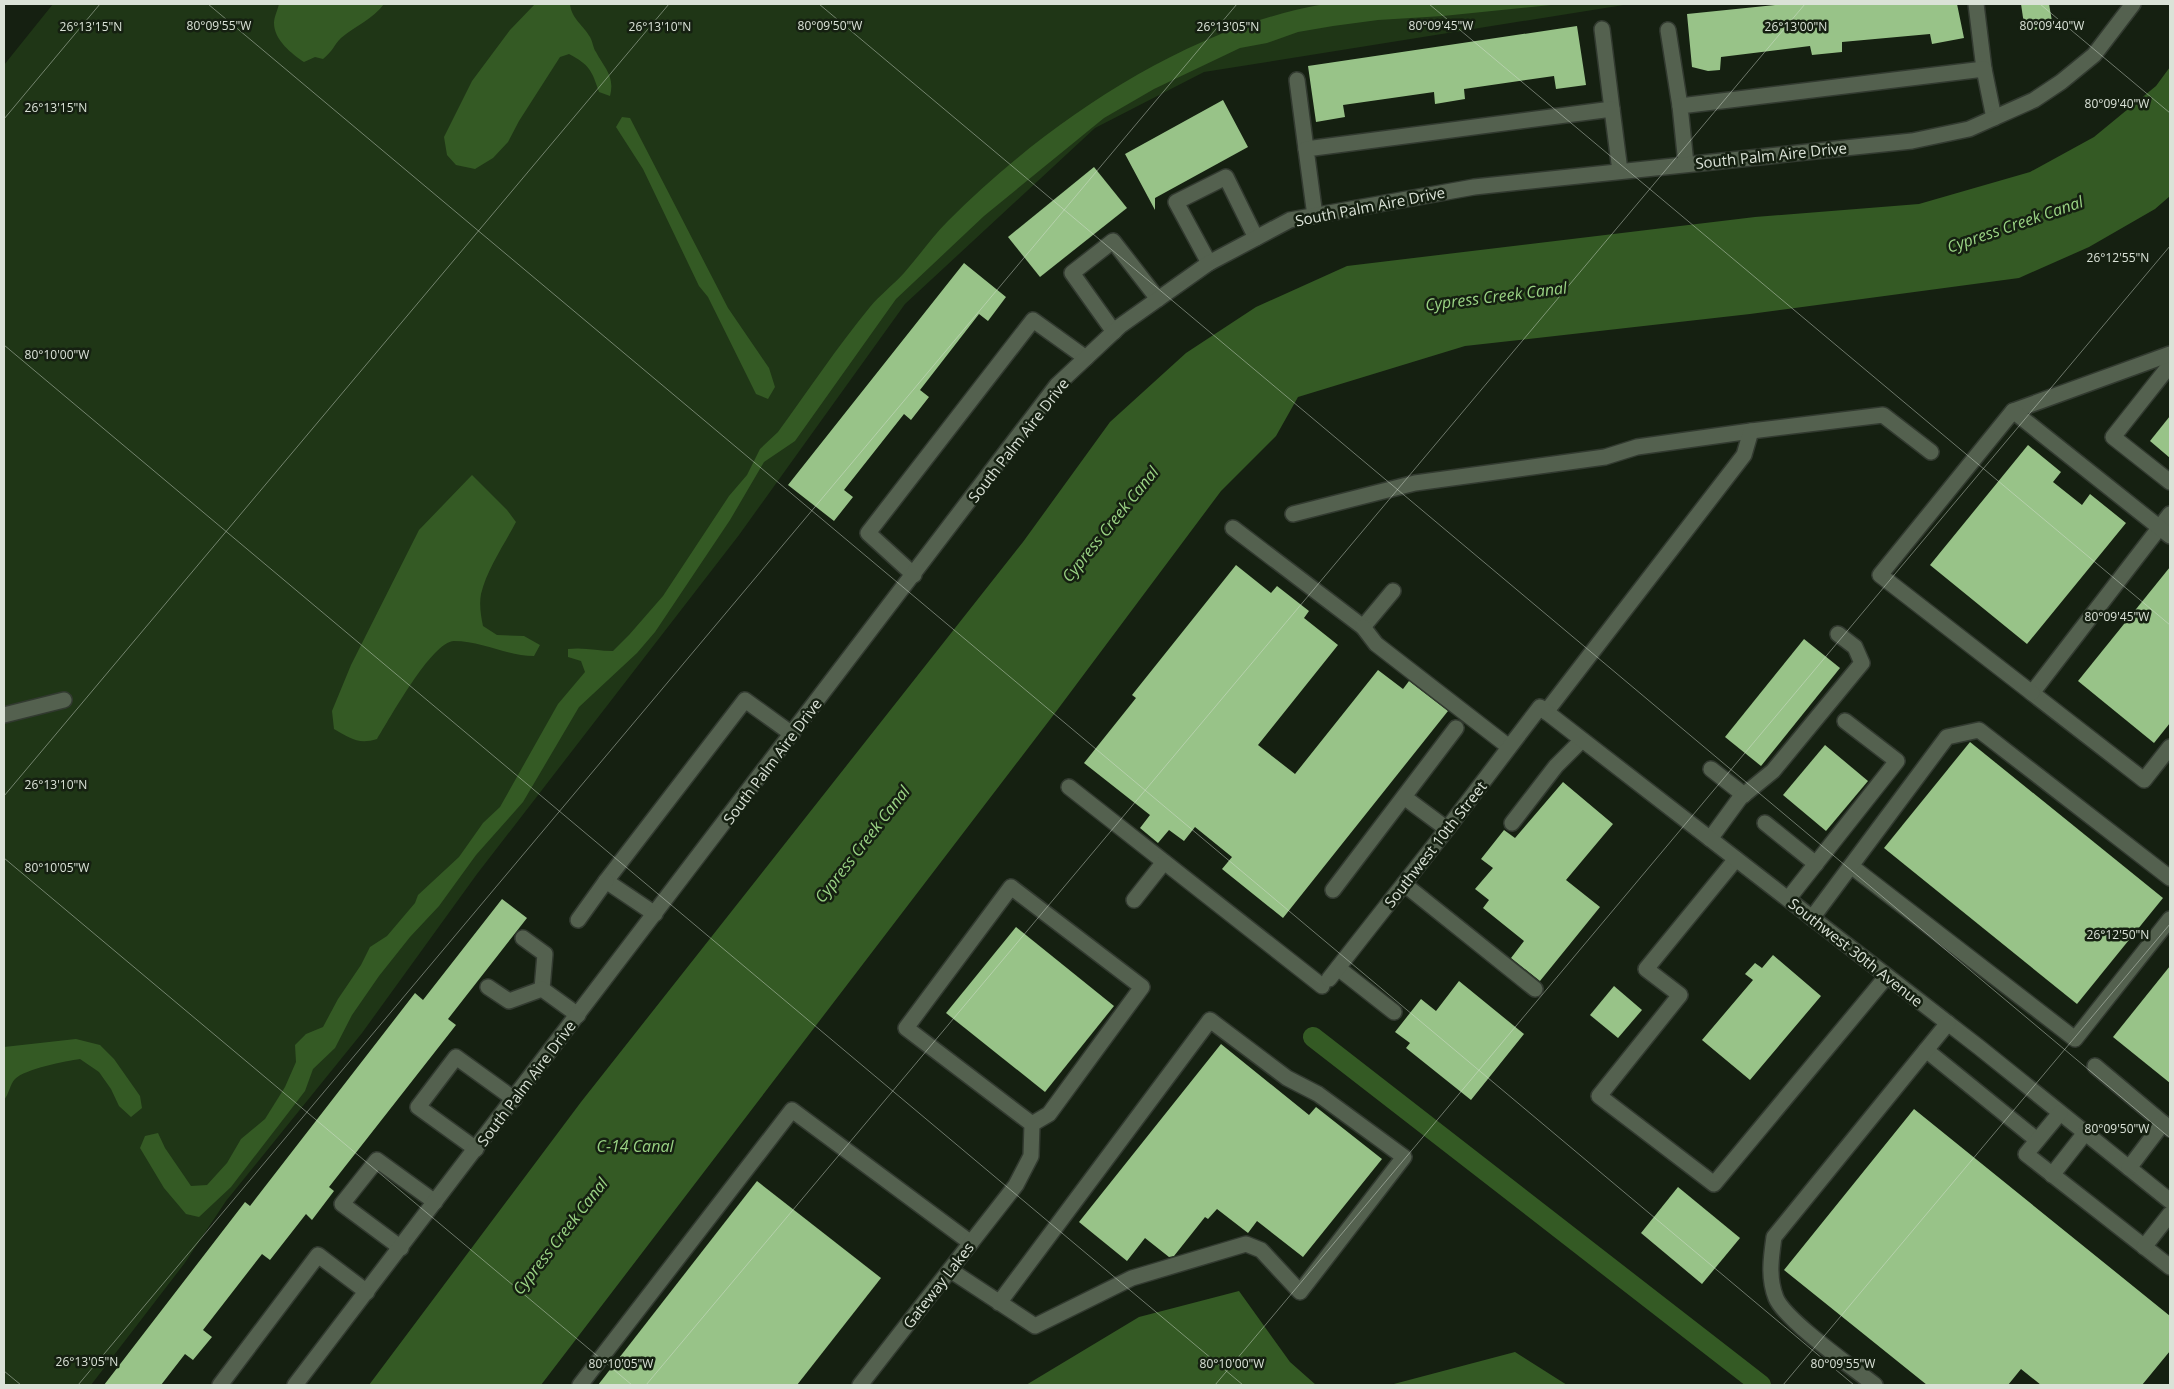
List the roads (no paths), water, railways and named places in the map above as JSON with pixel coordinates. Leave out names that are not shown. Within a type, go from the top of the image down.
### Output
[{"type":"street","points":[[1976,4],[1984,70],[1994,118]]},
{"type":"street","name":"South Palm Aire Drive","points":[[296,1385],[1057,385],[1114,332],[1209,263],[1290,220],[1474,187],[1912,140],[1969,129],[2034,100],[2074,71],[2094,55],[2133,4]]},
{"type":"street","points":[[1602,29],[1620,171]]},
{"type":"street","points":[[1668,30],[1680,106],[1686,164]]},
{"type":"street","points":[[1680,106],[1984,70]]},
{"type":"street","points":[[1296,80],[1315,216]]},
{"type":"street","points":[[1306,149],[1612,110]]},
{"type":"street","points":[[1209,263],[1176,202],[1226,177],[1256,238]]},
{"type":"street","points":[[1114,332],[1072,273],[1113,241],[1158,299]]},
{"type":"street","points":[[914,575],[868,533],[1033,320],[1086,358]]},
{"type":"street","points":[[2170,354],[2013,411],[1880,575],[2144,780],[2170,747]]},
{"type":"street","points":[[2170,365],[2113,437],[2170,482]]},
{"type":"street","points":[[2013,411],[2165,532]]},
{"type":"street","points":[[1293,514],[1415,482],[1605,457],[1637,448],[1751,431],[1883,415],[1931,452]]},
{"type":"street","name":"Southwest 10th Street","points":[[1330,978],[1510,748],[1543,710],[1744,455],[1751,431]]},
{"type":"street","points":[[2032,693],[2165,532],[2170,514]]},
{"type":"street","points":[[1233,528],[1363,628],[1376,644],[1510,748]]},
{"type":"street","points":[[1363,628],[1393,591]]},
{"type":"street","points":[[1710,839],[1744,795],[1772,772],[1862,663],[1854,647],[1838,634]]},
{"type":"street","points":[[4,714],[64,700]]},
{"type":"street","points":[[578,920],[745,700],[792,734]]},
{"type":"street","name":"Southwest 30th Avenue","points":[[1543,710],[1948,1023],[2170,1201]]},
{"type":"street","points":[[1788,900],[1897,761],[1845,720]]},
{"type":"street","points":[[1333,890],[1456,728]]},
{"type":"street","points":[[1812,918],[1947,737],[1978,730],[2170,878]]},
{"type":"street","points":[[1512,823],[1556,766],[1582,740]]},
{"type":"street","points":[[1711,769],[1744,795]]},
{"type":"street","points":[[1068,787],[1164,862],[1330,978],[1394,1012]]},
{"type":"street","points":[[1404,797],[1448,829]]},
{"type":"street","points":[[1765,823],[1816,864]]},
{"type":"street","points":[[1736,859],[1646,969],[1680,994],[1599,1096],[1714,1184],[1887,976]]},
{"type":"street","points":[[1134,900],[1164,862]]},
{"type":"street","points":[[1851,866],[2075,1039],[2170,920]]},
{"type":"street","points":[[606,881],[655,914]]},
{"type":"street","points":[[1404,884],[1535,989]]},
{"type":"street","points":[[1011,887],[1142,987],[1049,1114],[1032,1124],[906,1028],[1011,887]]},
{"type":"street","points":[[523,938],[545,954],[542,990]]},
{"type":"street","points":[[488,987],[509,1001],[542,990]]},
{"type":"street","points":[[542,990],[578,1015]]},
{"type":"street","points":[[950,1270],[999,1303],[1036,1326],[1132,1278],[1246,1244],[1260,1250],[1300,1292],[1404,1157],[1318,1094],[1287,1078],[1210,1020],[999,1303]]},
{"type":"street","points":[[1875,1385],[1793,1320],[1776,1299],[1770,1268],[1774,1237],[1948,1023]]},
{"type":"street","points":[[1926,1050],[2037,1140]]},
{"type":"street","points":[[476,1149],[418,1107],[423,1100],[456,1057],[514,1099]]},
{"type":"street","points":[[2095,1066],[2167,1126],[2128,1168]]},
{"type":"street","points":[[580,1385],[792,1110],[971,1243]]},
{"type":"street","points":[[2060,1113],[2026,1154],[2170,1267]]},
{"type":"street","name":"Gateway Lakes","points":[[860,1385],[1016,1185],[1031,1156],[1032,1124]]},
{"type":"street","points":[[2052,1175],[2086,1133]]},
{"type":"street","points":[[400,1248],[342,1204],[377,1160],[435,1202]]},
{"type":"street","points":[[2144,1248],[2170,1214]]},
{"type":"street","points":[[220,1385],[318,1255],[367,1292]]},
{"type":"water","points":[[279,4],[384,4],[375,14],[341,38],[323,59],[315,57],[304,62],[289,51],[277,35],[274,23]]},
{"type":"water","points":[[535,4],[570,4],[575,18],[590,37],[608,73],[611,83],[610,96],[599,92],[592,74],[586,65],[569,54],[560,57],[519,121],[508,142],[493,158],[475,169],[456,165],[447,155],[444,137],[472,81],[510,30]]},
{"type":"water","points":[[1325,4],[1561,4],[1443,16],[1378,20],[1333,26],[1298,32],[1267,43],[1240,48],[1154,89],[1104,118],[984,216],[896,299],[795,441],[764,462],[730,520],[655,632],[637,653],[579,707],[523,802],[476,855],[439,906],[410,937],[379,976],[352,1015],[335,1048],[313,1069],[305,1091],[231,1187],[199,1217],[186,1214],[164,1188],[140,1148],[145,1136],[158,1133],[165,1148],[191,1186],[207,1185],[227,1163],[241,1139],[265,1119],[285,1087],[296,1062],[295,1045],[306,1034],[323,1027],[370,947],[387,936],[415,903],[418,895],[459,857],[483,823],[500,807],[558,704],[585,672],[581,661],[568,657],[568,649],[580,648],[613,651],[629,635],[663,596],[729,496],[747,475],[760,449],[778,432],[834,353],[870,307],[904,273],[942,227],[987,184],[1029,149],[1074,115],[1121,84],[1170,57],[1221,34],[1273,16]]},
{"type":"water","name":"C-14 Canal","points":[[2170,67],[2170,196],[2155,209],[2089,247],[2019,278],[1750,314],[1465,346],[1298,397],[1276,436],[1221,491],[1058,709],[541,1385],[369,1385],[581,1102],[1023,542],[1110,422],[1186,353],[1256,307],[1347,266],[1755,217],[1919,204],[2030,172],[2094,137],[2156,86]]},
{"type":"water","points":[[622,117],[630,118],[728,308],[769,368],[775,387],[768,399],[756,394],[708,297],[699,286],[643,169],[616,127]]},
{"type":"water","points":[[472,475],[507,510],[516,522],[492,566],[481,594],[483,626],[497,635],[524,636],[540,645],[534,656],[514,654],[464,642],[454,641],[445,644],[423,667],[377,739],[359,741],[350,738],[334,729],[332,711],[351,665],[419,530]]},
{"type":"water","points":[[76,1039],[100,1045],[114,1059],[140,1096],[142,1108],[131,1117],[119,1106],[111,1089],[99,1072],[80,1059],[46,1066],[20,1075],[13,1081],[4,1100],[4,1047]]},
{"type":"water","points":[[1239,1291],[1290,1362],[1316,1385],[1026,1385],[1139,1317]]},
{"type":"water","points":[[1515,1352],[1567,1385],[1390,1385]]},
{"type":"waterway","points":[[1313,1037],[1761,1385]]},
{"type":"water label","name":"Cypress Creek Canal","points":[[2015,224]]},
{"type":"water label","name":"Cypress Creek Canal","points":[[1496,296]]},
{"type":"water label","name":"Cypress Creek Canal","points":[[1110,524]]},
{"type":"water label","name":"Cypress Creek Canal","points":[[862,844]]},
{"type":"water label","name":"Cypress Creek Canal","points":[[560,1236]]}]
